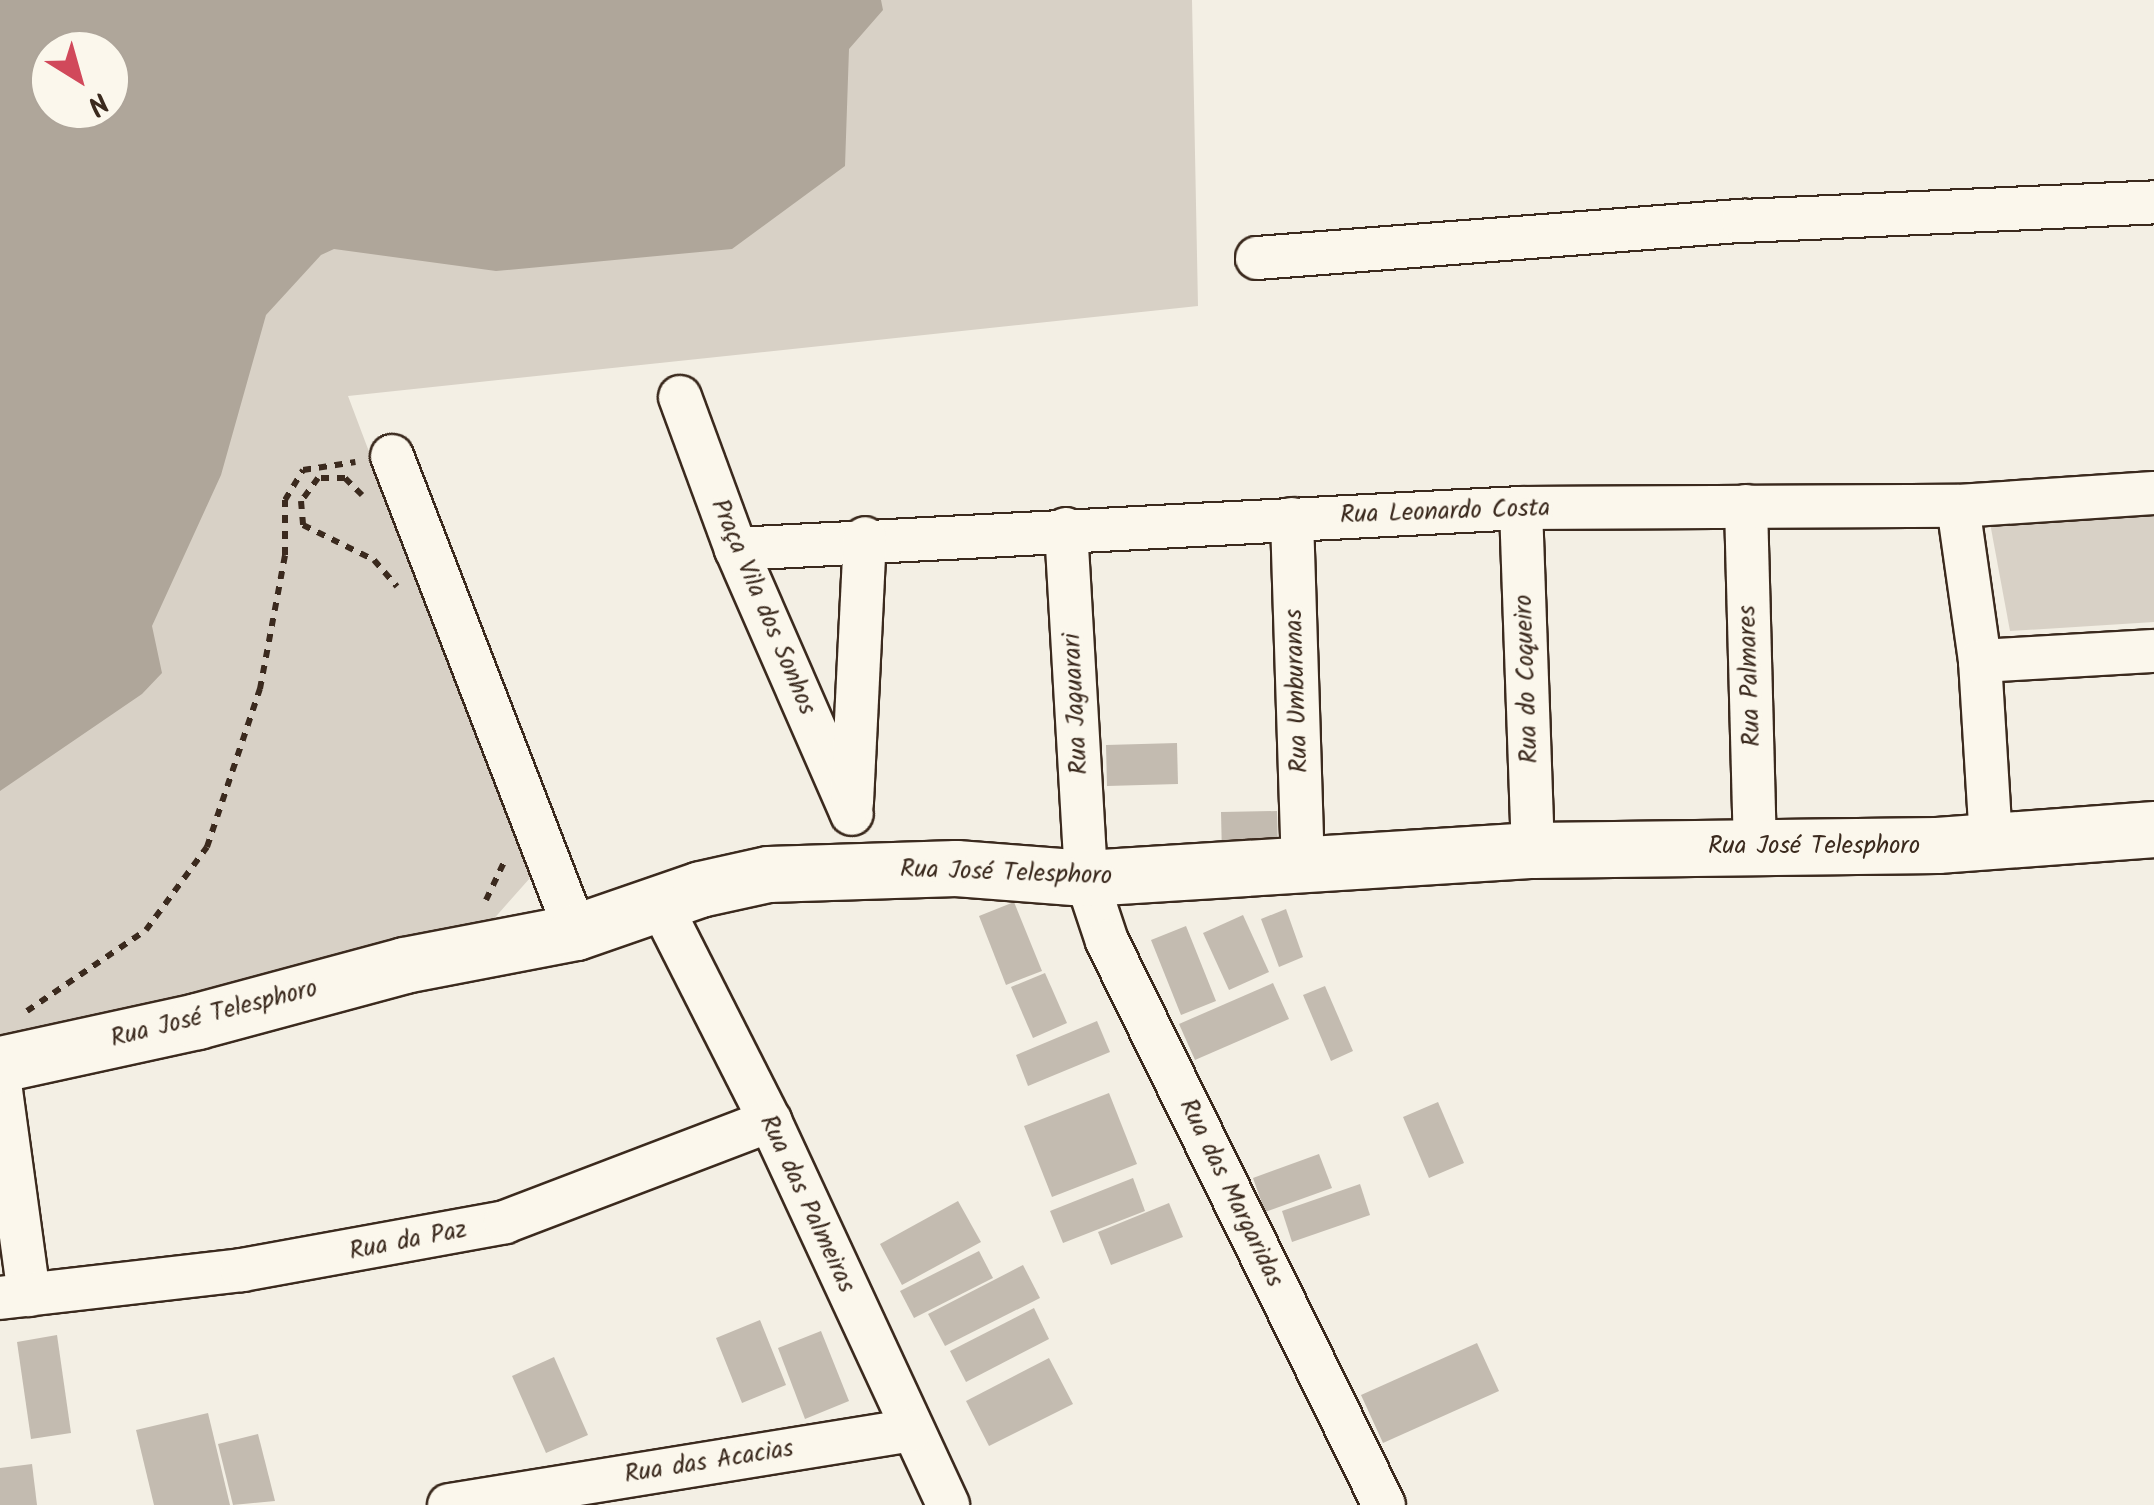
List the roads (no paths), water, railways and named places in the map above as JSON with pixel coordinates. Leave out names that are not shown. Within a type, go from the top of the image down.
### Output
[{"type":"street","points":[[1256,258],[1743,221],[2154,202]]},
{"type":"street","name":"Praça Vila dos Sonhos","points":[[680,397],[736,549],[852,814]]},
{"type":"street","points":[[392,456],[576,932]]},
{"type":"street","name":"Rua Leonardo Costa","points":[[736,549],[865,538],[1520,508],[1958,506],[2154,493]]},
{"type":"street","name":"Rua Palmares","points":[[1746,506],[1755,845]]},
{"type":"street","points":[[1958,506],[1980,660],[1991,842]]},
{"type":"street","name":"Rua do Coqueiro","points":[[1520,508],[1533,850]]},
{"type":"street","name":"Rua Umburanas","points":[[1292,519],[1303,864]]},
{"type":"street","name":"Rua Jaguarari","points":[[1066,530],[1086,878]]},
{"type":"street","name":"Praça Vila dos Sonhos","points":[[858,870],[852,814],[865,538]]},
{"type":"street","points":[[1980,660],[2154,651]]},
{"type":"street","name":"Rua José Telesphoro","points":[[11,1032],[197,1021],[404,964],[576,932],[661,906],[700,888],[768,874],[956,868],[1086,878],[1533,850],[1991,842],[2154,829]]},
{"type":"street","name":"Rua das Margaridas","points":[[1086,878],[1107,942],[1384,1505]]},
{"type":"street","name":"Rua das Palmeiras","points":[[661,906],[770,1121],[948,1505]]},
{"type":"street","name":"Rua da Paz","points":[[0,1082],[15,1297],[242,1270],[504,1222],[770,1121]]},
{"type":"street","name":"Rua das Acacias","points":[[469,1503],[910,1430]]}]
